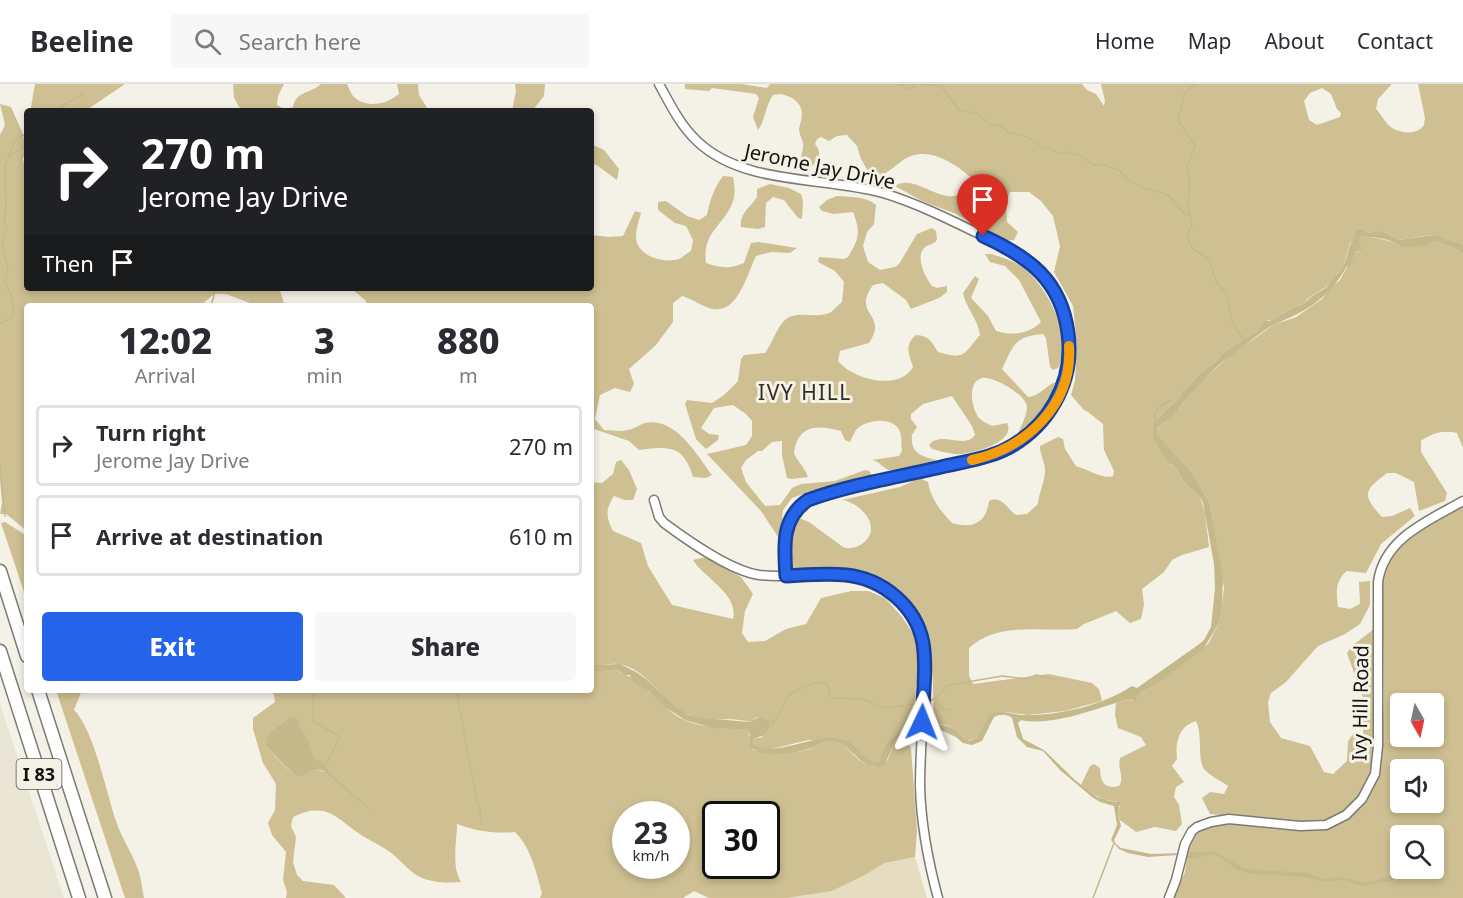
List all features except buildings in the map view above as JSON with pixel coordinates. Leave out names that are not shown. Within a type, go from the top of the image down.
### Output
[{"type":"highway","points":[[0,571],[24,647]]},
{"type":"highway","name":"I 83","points":[[0,651],[79,898]]},
{"type":"highway","name":"I 83","points":[[39,693],[105,898]]},
{"type":"street","name":"Jerome Jay Drive","points":[[658,84],[689,132],[709,151],[735,166],[882,193],[915,205],[1022,256],[1044,276],[1058,297],[1066,319],[1070,353],[1067,371],[1062,390],[1041,424],[1015,444],[984,457],[808,500],[793,513],[786,529],[784,556],[786,576]]},
{"type":"street","points":[[654,500],[659,517],[664,523],[723,561],[743,571],[758,575],[848,575],[873,582],[896,596],[913,617],[922,641],[924,687],[920,787],[923,829],[938,898]]},
{"type":"street","name":"Ivy Hill Road","points":[[1168,898],[1192,831],[1203,824],[1229,819],[1300,826],[1326,825],[1346,815],[1362,799],[1375,774],[1378,746],[1379,572],[1390,550],[1401,539],[1412,530],[1463,501]]},
{"type":"shaded area","points":[[35,84],[125,84],[89,108],[31,107]]},
{"type":"shaded area","points":[[233,84],[284,84],[278,96],[277,105],[282,108],[240,108],[234,98]]},
{"type":"shaded area","points":[[321,84],[347,84],[354,97],[371,104],[383,103],[399,94],[397,84],[418,84],[419,95],[427,108],[291,108],[300,95]]},
{"type":"shaded area","points":[[515,84],[545,84],[544,96],[534,108],[513,108]]},
{"type":"shaded area","points":[[685,84],[741,84],[767,88],[770,84],[1082,84],[1087,90],[1096,94],[1104,106],[1101,84],[1392,84],[1378,99],[1376,109],[1392,128],[1410,132],[1418,131],[1424,125],[1425,118],[1418,84],[1463,84],[1463,244],[1432,235],[1399,240],[1380,230],[1369,233],[1362,229],[1357,230],[1356,236],[1350,243],[1343,269],[1336,274],[1332,283],[1307,299],[1304,304],[1268,320],[1257,331],[1224,352],[1184,389],[1180,397],[1156,420],[1155,439],[1169,464],[1174,466],[1186,485],[1200,497],[1205,513],[1209,547],[1172,560],[1164,572],[1142,589],[1144,604],[1141,619],[1130,623],[1116,611],[1077,629],[1007,631],[993,634],[969,648],[969,676],[973,684],[1049,674],[1092,683],[1099,689],[1102,701],[1065,711],[1028,715],[1005,712],[986,720],[978,737],[967,741],[956,730],[948,726],[933,726],[933,677],[930,652],[924,629],[915,609],[901,591],[881,578],[855,570],[790,567],[792,537],[799,518],[809,522],[843,547],[857,547],[869,537],[870,523],[861,510],[852,503],[842,500],[900,487],[920,478],[928,482],[931,494],[952,523],[966,525],[977,523],[985,515],[989,501],[994,500],[1001,501],[1016,515],[1027,514],[1038,504],[1044,479],[1045,467],[1040,446],[1058,437],[1063,439],[1065,449],[1076,466],[1100,475],[1113,476],[1114,471],[1104,450],[1103,424],[1084,410],[1071,395],[1075,381],[1077,345],[1073,306],[1054,272],[1060,246],[1053,216],[1041,201],[1029,192],[1010,192],[1006,202],[1007,222],[1018,232],[1014,240],[1004,241],[956,214],[922,201],[895,186],[904,183],[913,184],[944,195],[954,196],[963,192],[971,182],[970,177],[947,161],[929,155],[911,156],[879,177],[868,171],[857,146],[847,135],[837,136],[829,141],[821,137],[817,139],[815,144],[819,157],[809,168],[801,162],[803,141],[799,129],[802,116],[799,105],[792,98],[773,95],[758,130],[753,117],[759,98],[756,94],[712,88],[709,91],[685,89]],"holes":[[[1322,88],[1331,94],[1341,113],[1340,117],[1317,125],[1309,120],[1304,101],[1310,93]]]},
{"type":"shaded area","points":[[0,104],[11,107],[24,140],[24,291],[280,291],[284,303],[250,303],[226,294],[214,294],[204,303],[24,303],[24,529],[6,514],[0,514],[2,503],[0,479],[0,135],[5,125]]},
{"type":"shaded area","points":[[594,145],[604,150],[619,169],[617,180],[595,164]]},
{"type":"shaded area","points":[[723,176],[733,177],[734,199],[710,238],[707,245],[706,263],[725,267],[744,263],[751,243],[797,248],[790,253],[771,252],[756,256],[740,292],[727,307],[709,308],[682,296],[673,303],[673,322],[656,345],[629,369],[634,384],[630,392],[615,388],[600,395],[595,419],[604,430],[625,431],[645,423],[656,422],[666,425],[684,439],[699,457],[712,475],[706,478],[693,477],[685,459],[674,450],[658,448],[639,450],[629,441],[594,429],[594,303],[366,303],[354,291],[594,291],[594,235],[623,236],[635,211],[641,213],[636,237],[641,249],[646,254],[659,259],[679,259],[691,251],[693,240],[686,226],[675,223],[658,210],[658,202],[666,201],[687,216],[699,220],[707,215],[717,185]]},
{"type":"shaded area","points":[[770,184],[789,188],[801,194],[802,219],[798,218],[784,200],[773,197],[766,203],[765,227],[758,229],[741,227],[744,214],[757,197],[757,189]]},
{"type":"shaded area","points":[[837,196],[862,198],[876,205],[874,224],[867,232],[863,246],[868,262],[880,270],[899,264],[917,234],[932,228],[936,231],[937,240],[924,248],[921,262],[924,273],[932,286],[937,288],[947,286],[947,292],[939,298],[911,309],[906,300],[883,283],[873,285],[867,295],[866,303],[875,326],[874,333],[869,343],[840,351],[838,361],[845,367],[854,373],[876,380],[887,381],[906,375],[913,367],[909,346],[916,335],[929,340],[938,352],[954,356],[963,354],[980,335],[963,293],[975,276],[979,279],[971,298],[988,316],[996,331],[1020,333],[1041,322],[1019,280],[1005,266],[990,262],[985,254],[999,256],[1018,264],[1040,285],[1055,312],[1060,327],[1063,342],[1062,356],[1058,368],[1053,370],[1050,367],[1046,338],[1043,334],[1026,337],[1012,348],[1002,369],[1028,397],[1055,382],[1050,398],[1041,411],[1018,434],[1026,413],[1026,402],[1016,392],[994,380],[982,378],[977,381],[972,397],[977,415],[992,426],[1007,423],[1008,430],[1006,436],[1000,441],[984,449],[954,454],[932,449],[929,445],[940,439],[965,441],[975,435],[972,426],[952,396],[923,404],[911,414],[911,419],[917,427],[912,435],[915,450],[922,456],[937,460],[913,468],[900,471],[889,470],[872,460],[899,456],[902,451],[900,432],[893,423],[887,421],[867,423],[856,430],[850,442],[845,440],[841,431],[823,428],[806,430],[798,439],[794,453],[808,477],[787,478],[782,455],[782,441],[772,442],[762,451],[758,451],[746,460],[741,468],[746,482],[765,506],[780,505],[792,488],[801,484],[835,481],[865,470],[872,475],[859,481],[811,491],[792,498],[783,510],[780,540],[761,511],[707,454],[746,445],[752,436],[752,421],[733,405],[714,408],[701,428],[709,434],[719,435],[718,440],[706,449],[696,439],[685,404],[687,400],[712,403],[724,395],[738,381],[741,359],[744,355],[765,353],[785,320],[795,315],[826,314],[842,302],[844,282],[835,271],[818,262],[819,257],[844,259],[848,257],[857,240],[858,231],[853,212],[834,214],[822,211],[819,207],[827,200]]},
{"type":"shaded area","points":[[1362,229],[1369,233],[1380,230],[1399,240],[1434,235],[1463,244],[1463,254],[1452,247],[1434,241],[1423,246],[1404,247],[1383,239],[1361,237],[1359,241],[1362,250],[1355,252],[1350,267],[1347,266],[1324,296],[1296,315],[1269,327],[1224,361],[1203,381],[1176,413],[1157,429],[1157,435],[1194,475],[1210,504],[1223,578],[1222,606],[1220,621],[1204,648],[1159,683],[1140,693],[1135,701],[1128,699],[1061,719],[1021,720],[1018,723],[1023,739],[1044,750],[1075,780],[1097,797],[1120,802],[1118,814],[1121,826],[1114,840],[1121,848],[1151,854],[1216,852],[1245,869],[1307,873],[1324,879],[1341,877],[1365,883],[1390,876],[1390,879],[1394,879],[1363,886],[1343,880],[1321,882],[1307,877],[1251,874],[1236,869],[1223,859],[1211,854],[1192,859],[1177,855],[1148,857],[1128,853],[1119,849],[1111,840],[1117,825],[1114,806],[1092,797],[1060,770],[1043,751],[1027,747],[1017,737],[1012,718],[1006,715],[994,717],[982,741],[972,745],[963,743],[941,730],[905,733],[896,739],[885,764],[877,767],[864,763],[840,743],[833,741],[798,752],[762,753],[750,746],[748,730],[712,728],[685,720],[665,707],[649,691],[635,684],[630,675],[624,675],[616,669],[594,671],[594,665],[620,664],[646,679],[675,706],[689,715],[750,722],[761,717],[769,721],[770,726],[764,735],[754,739],[753,744],[760,748],[778,748],[835,738],[849,742],[866,757],[879,762],[887,744],[905,727],[944,725],[956,730],[969,741],[978,737],[987,719],[995,712],[1041,715],[1068,711],[1108,699],[1132,686],[1137,688],[1204,640],[1211,627],[1215,588],[1214,564],[1203,503],[1200,497],[1186,485],[1174,466],[1168,463],[1153,437],[1154,422],[1180,397],[1183,390],[1201,372],[1224,352],[1257,331],[1264,322],[1304,304],[1329,285],[1343,266],[1356,230]]},
{"type":"shaded area","points":[[1361,237],[1416,246],[1434,241],[1452,247],[1463,254],[1463,448],[1457,433],[1452,432],[1438,433],[1421,441],[1421,452],[1447,493],[1445,501],[1419,511],[1414,482],[1396,473],[1387,473],[1373,484],[1368,498],[1382,517],[1392,516],[1410,508],[1415,516],[1381,544],[1366,573],[1347,571],[1340,579],[1337,592],[1338,607],[1350,609],[1360,604],[1359,582],[1370,581],[1370,605],[1360,624],[1345,634],[1318,646],[1286,682],[1271,693],[1268,702],[1270,722],[1281,738],[1310,746],[1324,772],[1333,774],[1347,761],[1348,741],[1354,733],[1363,734],[1363,698],[1347,653],[1353,645],[1374,629],[1375,744],[1369,778],[1355,802],[1346,812],[1329,820],[1305,825],[1210,814],[1202,798],[1210,792],[1224,794],[1228,786],[1212,776],[1202,765],[1196,721],[1190,723],[1179,736],[1177,759],[1172,766],[1184,782],[1176,787],[1174,797],[1179,805],[1182,824],[1176,831],[1155,827],[1136,832],[1120,820],[1118,814],[1120,806],[1116,801],[1093,794],[1081,785],[1090,766],[1094,764],[1100,768],[1101,777],[1106,785],[1119,786],[1121,783],[1120,758],[1146,745],[1141,737],[1118,728],[1115,715],[1116,703],[1128,699],[1133,701],[1140,693],[1159,683],[1208,644],[1220,621],[1224,588],[1210,504],[1194,475],[1156,435],[1157,429],[1179,409],[1199,383],[1231,355],[1273,325],[1296,317],[1322,299],[1340,280],[1355,252],[1360,251]]},
{"type":"shaded area","points":[[621,460],[629,470],[637,489],[633,500],[614,496],[607,513],[609,521],[613,531],[641,543],[648,566],[672,605],[733,619],[731,602],[726,594],[693,560],[706,557],[741,577],[753,594],[745,611],[742,633],[748,642],[765,641],[786,629],[806,624],[821,598],[851,591],[868,591],[885,598],[902,617],[918,641],[921,677],[916,685],[914,726],[904,727],[902,733],[890,741],[879,763],[864,758],[846,741],[808,740],[768,750],[755,747],[754,739],[762,737],[770,724],[757,717],[750,722],[690,715],[680,710],[647,679],[629,667],[619,664],[594,665],[594,482],[602,483],[613,474],[616,462]]},
{"type":"shaded area","points":[[1463,506],[1463,898],[1173,898],[1185,872],[1188,849],[1196,831],[1210,826],[1240,823],[1316,830],[1339,824],[1362,807],[1380,774],[1384,703],[1382,574],[1397,550],[1427,526]]},
{"type":"shaded area","points":[[5,522],[24,534],[24,592],[1,523]]},
{"type":"shaded area","points":[[616,669],[632,677],[637,684],[682,719],[709,727],[748,730],[753,750],[759,752],[799,752],[835,741],[862,762],[874,767],[887,761],[896,739],[902,736],[911,748],[917,831],[915,857],[885,863],[832,891],[787,898],[709,898],[694,891],[683,898],[540,898],[542,893],[532,860],[521,838],[515,832],[485,831],[457,824],[455,861],[461,882],[440,882],[416,875],[391,853],[339,818],[324,811],[315,811],[293,817],[291,826],[296,837],[293,862],[297,875],[303,881],[334,885],[346,898],[286,898],[287,892],[283,880],[286,852],[272,835],[268,823],[275,810],[276,784],[263,763],[253,729],[253,718],[275,702],[274,693],[594,693],[594,671]],"holes":[[[290,717],[298,722],[300,731],[313,756],[321,764],[324,772],[316,769],[298,775],[288,769],[267,747],[269,732]]]},
{"type":"shaded area","points":[[57,693],[81,693],[74,710],[88,732],[118,827],[135,861],[144,898],[125,898]]},
{"type":"shaded area","points":[[0,702],[5,719],[64,898],[0,898]]},
{"type":"shaded area","points":[[290,717],[297,718],[313,755],[325,766],[327,772],[316,769],[302,776],[296,775],[267,747],[269,732]]},
{"type":"shaded area","points":[[915,857],[927,898],[787,898],[832,891],[885,863]]},
{"type":"waterway","points":[[901,84],[908,89],[916,84]]},
{"type":"waterway","points":[[921,84],[941,86],[959,110],[978,114],[992,126],[999,124],[1008,132],[1028,137],[1044,149],[1049,147],[1058,154],[1064,152],[1079,155],[1094,165],[1100,164],[1119,170],[1127,179],[1141,187],[1168,195],[1185,214],[1190,215]]},
{"type":"waterway","points":[[1194,84],[1184,95],[1178,120],[1195,146],[1187,166],[1190,182],[1188,206],[1192,225],[1188,234],[1189,241],[1193,249],[1209,259],[1216,281],[1226,293],[1232,321],[1243,339]]},
{"type":"waterway","points":[[59,108],[83,94]]},
{"type":"waterway","points":[[0,323],[12,318],[14,313],[12,298],[5,282],[8,269],[2,246],[7,227],[4,222],[5,166],[14,141],[24,135]]},
{"type":"waterway","points":[[9,157],[24,146]]},
{"type":"waterway","points":[[212,303],[215,291]]},
{"type":"waterway","points":[[1155,424],[1158,409],[1171,400]]},
{"type":"waterway","points":[[0,465],[5,516]]},
{"type":"waterway","points":[[927,702],[936,698],[947,686],[967,682],[1002,676],[1026,679],[1036,675],[1056,679]]},
{"type":"waterway","points":[[771,723],[777,718],[791,694],[805,686],[821,682],[827,685],[829,695],[833,698],[863,699],[889,708],[919,703]]},
{"type":"waterway","points":[[313,693],[313,721],[340,737],[326,765]]},
{"type":"waterway","points":[[457,693],[481,822]]},
{"type":"waterway","points":[[936,698],[940,707],[949,710]]},
{"type":"waterway","points":[[327,772],[369,809]]},
{"type":"waterway","points":[[1093,898],[1114,843]]},
{"type":"slow traffic","points":[[972,460],[1000,452],[1015,444],[1041,424],[1062,390],[1070,353],[1069,346]]},
{"type":"district","name":"IVY HILL","points":[[805,392]]},
{"type":"route","points":[[922,722],[924,653],[919,630],[913,617],[896,596],[885,588],[861,578],[836,574],[786,576],[784,556],[786,529],[793,513],[800,505],[818,496],[1000,452],[1029,434],[1041,424],[1052,409],[1062,390],[1070,353],[1066,319],[1061,304],[1044,276],[1033,265],[1022,256],[983,236]]}]
